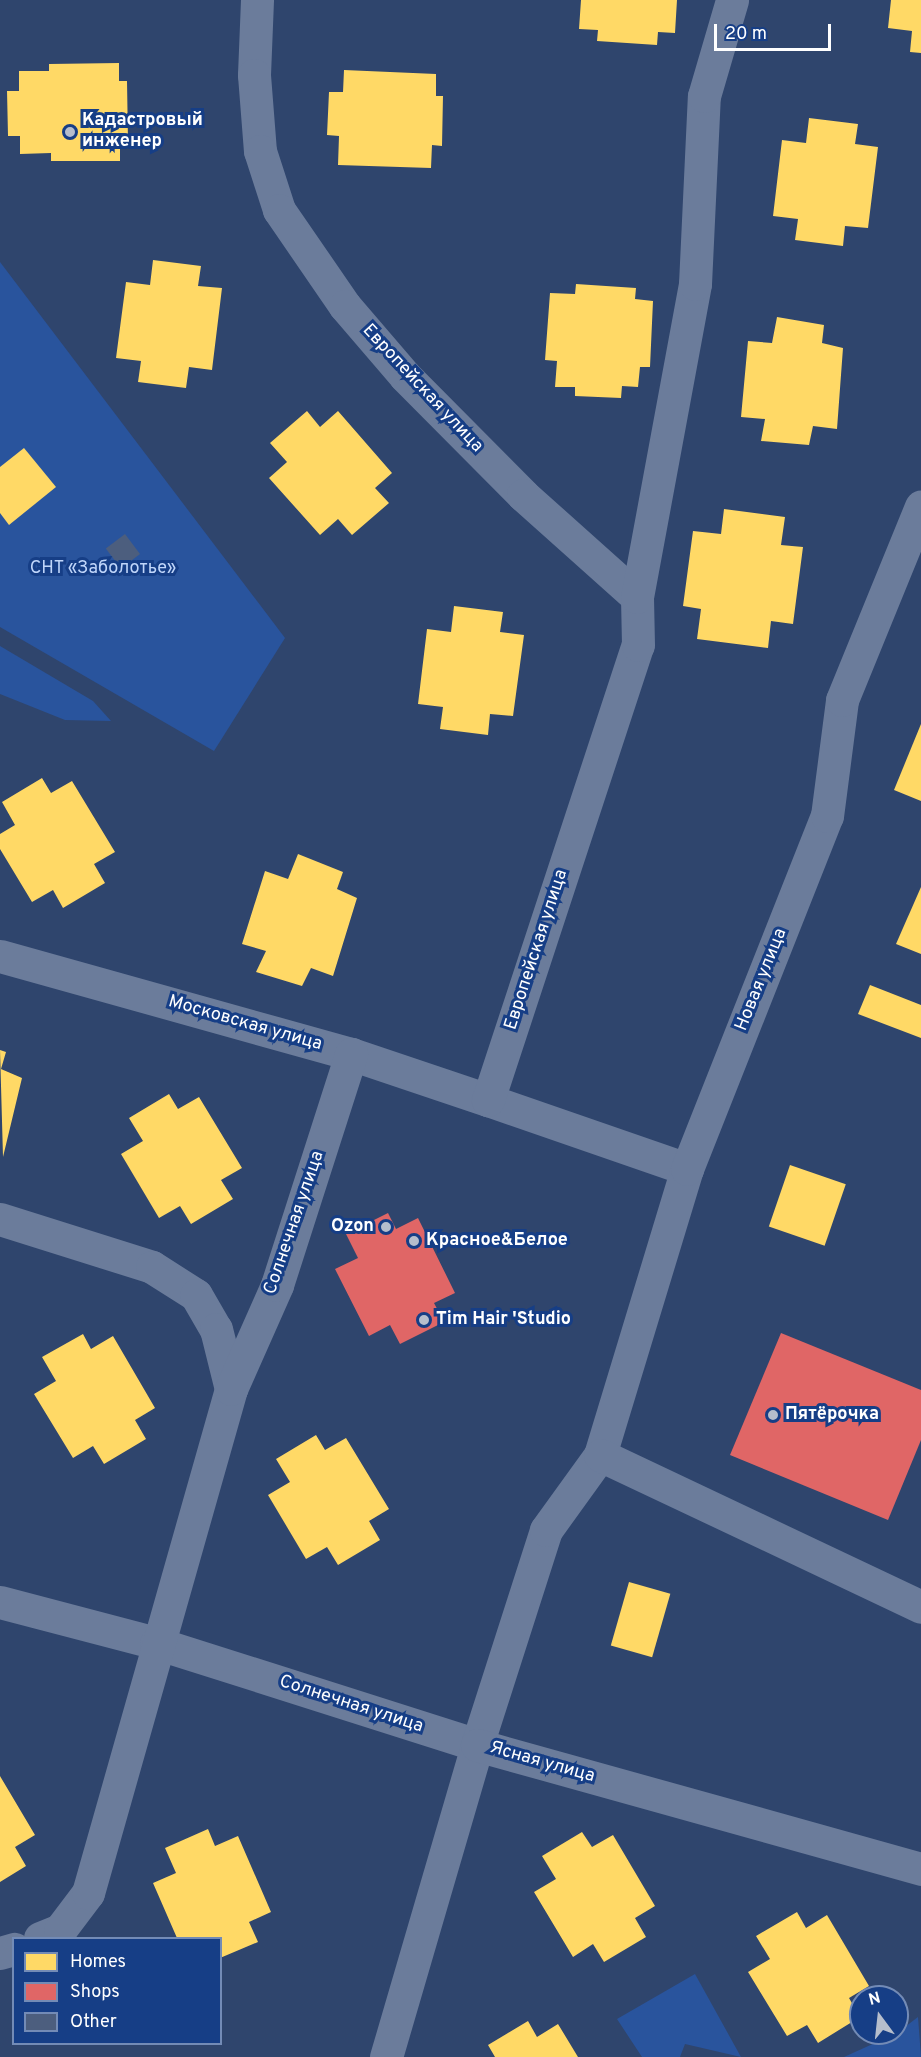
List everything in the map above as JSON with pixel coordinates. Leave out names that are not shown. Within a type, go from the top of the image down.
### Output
[{"type":"street","name":"Европейская улица","points":[[257,0],[254,75],[260,150],[279,210],[345,306],[405,376],[523,495],[637,597]]},
{"type":"street","name":"Европейская улица","points":[[488,1100],[638,645],[637,597],[695,284],[704,96],[732,0]]},
{"type":"street","name":"Новая улица","points":[[477,1745],[546,1530],[600,1455],[687,1169],[827,816],[842,700],[921,506]]},
{"type":"street","name":"Московская улица","points":[[0,956],[351,1054],[488,1100]]},
{"type":"street","name":"Солнечная улица","points":[[42,1937],[60,1930],[88,1893],[156,1643],[231,1389],[277,1285],[351,1054]]},
{"type":"street","points":[[488,1100],[687,1169]]},
{"type":"street","points":[[0,1219],[152,1268],[196,1294],[216,1329],[231,1389]]},
{"type":"street","points":[[600,1455],[921,1607]]},
{"type":"street","name":"Солнечная улица","points":[[0,1602],[156,1643],[477,1745]]},
{"type":"street","name":"Ясная улица","points":[[386,2057],[477,1745],[921,1869]]},
{"type":"green space","name":"СНТ «Заболотье»","points":[[0,262],[285,638],[214,751],[0,627]]},
{"type":"green space","points":[[0,646],[93,701],[111,721],[65,720],[0,694]]},
{"type":"green space","points":[[695,1974],[741,2057],[685,2044],[680,2057],[642,2057],[617,2019]]},
{"type":"green space","points":[[918,2017],[921,2057],[844,2057],[870,2045],[909,2045],[909,2024]]},
{"type":"building: Homes","points":[[581,0],[677,0],[675,33],[658,32],[657,45],[597,41],[598,30],[579,29]]},
{"type":"building: Homes","points":[[891,0],[921,0],[921,53],[910,52],[912,31],[888,28]]},
{"type":"building: Homes","points":[[119,63],[119,81],[127,81],[128,142],[120,142],[120,161],[51,161],[51,153],[20,154],[20,136],[8,136],[7,91],[19,91],[19,71],[49,71],[49,64]]},
{"type":"building: Homes","points":[[344,70],[436,74],[436,96],[443,96],[442,146],[432,145],[431,168],[338,165],[339,136],[327,135],[329,92],[343,92]]},
{"type":"building: Homes","points":[[809,118],[858,124],[855,144],[878,147],[868,228],[845,226],[843,246],[795,240],[798,219],[773,216],[782,140],[806,143]]},
{"type":"building: Homes","points":[[153,260],[201,266],[198,286],[222,288],[212,370],[189,367],[186,388],[138,382],[141,361],[116,358],[126,282],[150,285]]},
{"type":"building: Homes","points":[[576,284],[636,288],[635,299],[653,301],[650,367],[640,367],[638,387],[622,386],[621,398],[575,396],[575,387],[555,387],[557,361],[545,360],[550,293],[575,294]]},
{"type":"building: Homes","points":[[777,317],[824,325],[822,343],[843,348],[837,429],[813,426],[809,445],[761,441],[765,419],[741,417],[748,341],[772,343]]},
{"type":"building: Homes","points":[[307,411],[320,427],[338,411],[392,473],[375,488],[389,503],[352,535],[338,519],[320,535],[269,478],[287,462],[270,443]]},
{"type":"building: Homes","points":[[24,448],[56,487],[9,525],[0,513],[0,467]]},
{"type":"building: Homes","points":[[724,509],[785,517],[781,545],[803,547],[793,624],[771,621],[768,648],[697,639],[701,609],[683,606],[693,531],[721,534]]},
{"type":"building: Homes","points":[[454,606],[503,612],[500,632],[524,635],[513,716],[490,714],[488,735],[440,729],[443,707],[418,704],[427,629],[451,632]]},
{"type":"building: Homes","points":[[921,724],[921,801],[894,790]]},
{"type":"building: Homes","points":[[42,778],[51,793],[72,781],[115,852],[94,864],[105,883],[63,908],[53,890],[32,902],[0,849],[0,834],[15,825],[2,802]]},
{"type":"building: Homes","points":[[298,854],[343,872],[337,889],[357,898],[333,976],[311,968],[302,986],[256,972],[266,951],[242,944],[265,871],[288,879]]},
{"type":"building: Homes","points":[[921,887],[921,954],[896,944]]},
{"type":"building: Homes","points":[[870,985],[921,1005],[921,1038],[858,1014]]},
{"type":"building: Homes","points":[[0,1050],[6,1052],[1,1069],[22,1078],[3,1157]]},
{"type":"building: Homes","points":[[169,1094],[178,1109],[199,1097],[242,1168],[221,1180],[233,1199],[191,1224],[180,1206],[159,1218],[121,1154],[143,1141],[129,1118]]},
{"type":"building: Homes","points":[[790,1165],[846,1184],[825,1246],[769,1226]]},
{"type":"building: Homes","points":[[83,1334],[91,1349],[113,1336],[155,1408],[135,1420],[146,1439],[104,1464],[93,1446],[73,1458],[34,1394],[56,1381],[42,1357]]},
{"type":"building: Homes","points":[[316,1435],[325,1450],[346,1438],[389,1509],[369,1521],[380,1540],[338,1565],[327,1547],[306,1559],[268,1495],[290,1482],[276,1459]]},
{"type":"building: Homes","points":[[629,1582],[670,1594],[652,1657],[611,1645]]},
{"type":"building: Homes","points":[[0,1776],[35,1835],[15,1847],[26,1866],[0,1882]]},
{"type":"building: Homes","points":[[208,1829],[215,1846],[238,1836],[271,1912],[249,1922],[258,1942],[222,1957],[222,1937],[177,1937],[153,1883],[176,1873],[165,1848]]},
{"type":"building: Homes","points":[[582,1832],[592,1847],[613,1835],[655,1906],[635,1918],[646,1937],[604,1962],[593,1944],[573,1957],[534,1892],[556,1879],[542,1856]]},
{"type":"building: Homes","points":[[797,1912],[806,1928],[827,1915],[868,1985],[849,1985],[849,2024],[818,2043],[807,2025],[787,2036],[748,1972],[770,1959],[756,1936]]},
{"type":"building: Homes","points":[[528,2021],[537,2037],[558,2024],[578,2057],[495,2057],[488,2045]]},
{"type":"building: Shops","points":[[388,1213],[396,1229],[418,1218],[455,1293],[434,1303],[444,1322],[400,1344],[390,1325],[369,1336],[335,1269],[358,1258],[346,1234]]},
{"type":"building: Shops","points":[[781,1333],[921,1390],[921,1440],[888,1520],[730,1455]]},
{"type":"building: Other","points":[[125,534],[140,554],[121,568],[106,548]]},
{"type":"place","name":"Кадастровый инженер","points":[[70,132]]},
{"type":"place","name":"Ozon","points":[[386,1227]]},
{"type":"place","name":"Красное&Белое","points":[[414,1241]]},
{"type":"place","name":"Tim Hair 'Studio","points":[[424,1320]]},
{"type":"place","name":"Пятёрочка","points":[[773,1415]]}]
